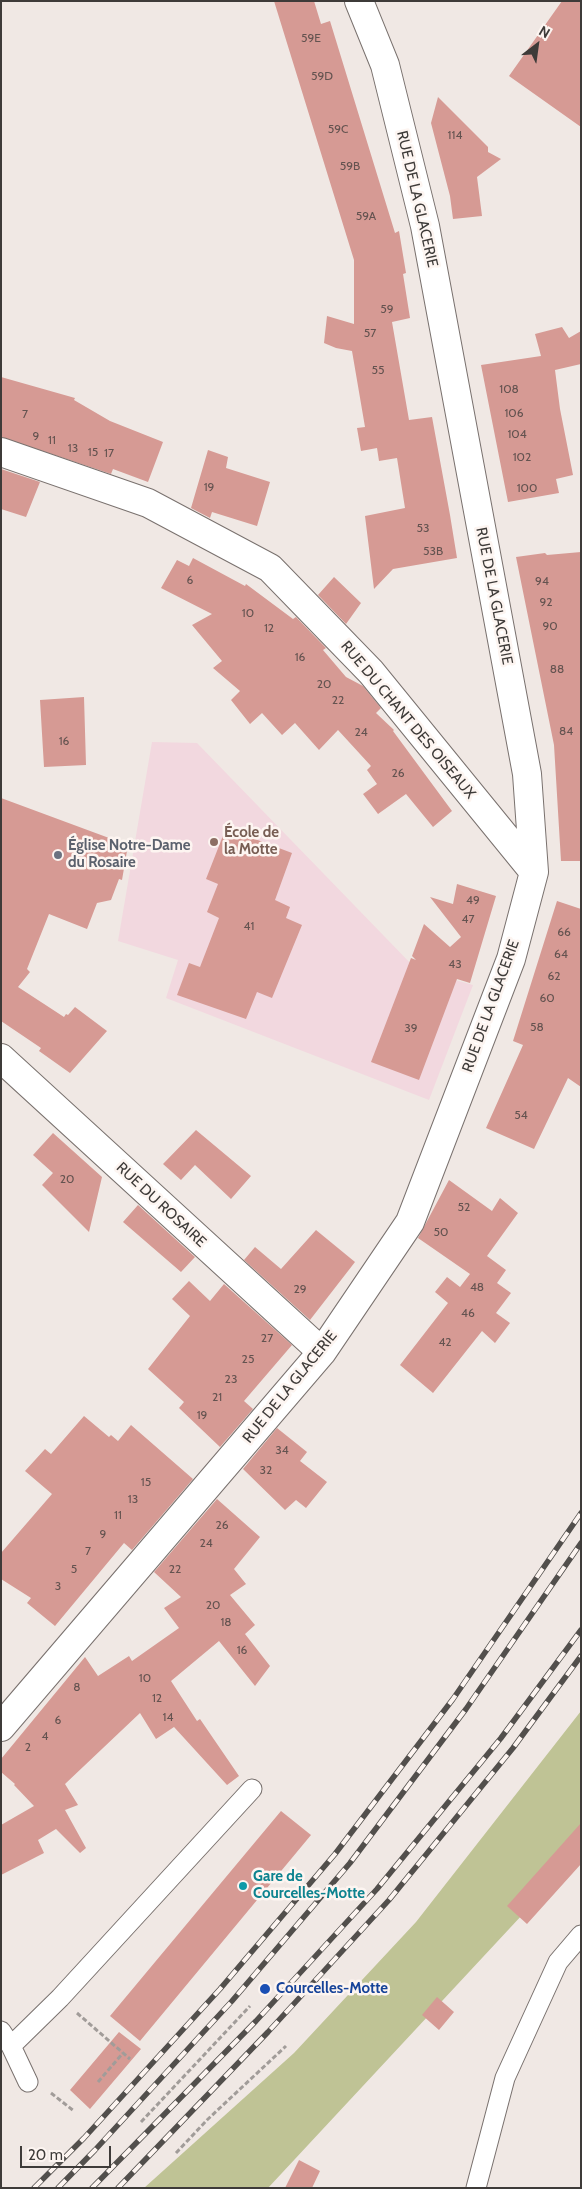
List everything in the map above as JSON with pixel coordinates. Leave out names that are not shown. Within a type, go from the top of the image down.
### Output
[{"type":"street","name":"RUE DE LA GLACERIE","points":[[1,1727],[322,1352],[410,1222],[511,959],[534,872],[527,774],[425,226],[385,65],[359,1]]},
{"type":"street","name":"RUE DU CHANT DES OISEAUX","points":[[1,452],[148,503],[270,568],[371,672],[534,872]]},
{"type":"street","name":"RUE DU ROSAIRE","points":[[1,1058],[322,1352]]},
{"type":"lane","points":[[28,2082],[6,2038],[60,1998],[252,1789]]},
{"type":"lane","points":[[476,2188],[505,2078],[558,1962],[581,1935]]},
{"type":"path","points":[[60,1998],[130,2059]]},
{"type":"path","points":[[141,2122],[250,2006]]},
{"type":"path","points":[[176,2153],[207,2120],[286,2046]]},
{"type":"path","points":[[98,2082],[123,2054]]},
{"type":"path","points":[[47,2090],[74,2111]]},
{"type":"shaded area","name":"École de la Motte","points":[[152,742],[197,743],[416,969],[473,985],[429,1100],[166,998],[178,960],[118,941]]},
{"type":"green space","points":[[581,1711],[581,1828],[523,1914],[268,2188],[144,2188],[294,2053],[416,1922]]},
{"type":"building","points":[[274,1],[314,1],[321,24],[330,21],[395,233],[399,231],[406,273],[403,274],[410,318],[392,322],[409,420],[432,417],[450,515],[457,558],[393,569],[374,589],[365,516],[405,508],[397,458],[379,461],[377,448],[361,451],[357,428],[365,427],[352,351],[336,348],[324,343],[327,316],[354,324],[354,260]]},
{"type":"building","points":[[562,1],[581,1],[581,127],[509,76]]},
{"type":"building","points":[[438,97],[488,147],[488,152],[501,159],[477,177],[482,216],[453,219],[450,196],[431,123]]},
{"type":"building","points":[[562,327],[569,338],[581,331],[581,364],[555,370],[560,409],[573,475],[556,479],[559,493],[508,502],[481,365],[541,356],[535,334]]},
{"type":"building","points":[[1,377],[75,398],[74,400],[110,421],[163,442],[148,482],[113,469],[111,474],[1,437]]},
{"type":"building","points":[[208,450],[228,457],[226,468],[270,482],[257,526],[212,512],[210,518],[191,508]]},
{"type":"building","points":[[1,469],[40,482],[26,517],[1,509]]},
{"type":"building","points":[[581,552],[581,861],[561,861],[554,745],[516,557],[545,553],[547,555]]},
{"type":"building","points":[[193,558],[245,586],[246,584],[293,619],[296,617],[326,648],[323,650],[346,677],[363,686],[381,708],[376,713],[394,730],[452,811],[433,827],[406,794],[378,814],[363,794],[377,784],[367,770],[371,766],[338,730],[319,750],[295,723],[282,735],[262,713],[250,724],[231,700],[240,691],[213,668],[222,661],[192,625],[212,614],[161,588],[177,560],[189,566]]},
{"type":"building","points":[[334,577],[361,603],[346,624],[318,595]]},
{"type":"building","points":[[84,697],[86,765],[44,767],[40,700]]},
{"type":"building","points":[[1,798],[128,845],[122,880],[119,879],[111,900],[97,903],[87,929],[49,914],[27,969],[30,972],[18,987],[64,1017],[75,1007],[107,1031],[70,1073],[39,1051],[41,1048],[1,1021]]},
{"type":"building","points":[[226,828],[292,853],[275,900],[290,907],[286,918],[302,925],[272,998],[257,992],[246,1019],[177,995],[189,963],[200,967],[219,918],[207,912],[218,884],[206,879]]},
{"type":"building","points":[[457,884],[496,896],[470,983],[457,979],[419,1080],[371,1062],[411,958],[416,960],[412,956],[424,924],[450,947],[461,937],[430,897],[453,904]]},
{"type":"building","points":[[557,901],[581,909],[581,1087],[568,1078],[534,1149],[486,1128],[523,1045],[513,1041]]},
{"type":"building","points":[[196,1130],[251,1176],[231,1199],[195,1165],[181,1180],[163,1164]]},
{"type":"building","points":[[53,1133],[102,1177],[89,1232],[42,1185],[53,1173],[33,1155]]},
{"type":"building","points":[[449,1180],[492,1211],[500,1198],[518,1213],[487,1256],[506,1270],[497,1283],[511,1293],[496,1313],[510,1323],[495,1343],[482,1331],[433,1393],[400,1365],[448,1303],[435,1292],[447,1277],[460,1287],[470,1274],[418,1238]]},
{"type":"building","points":[[138,1205],[195,1257],[181,1272],[123,1222]]},
{"type":"building","points":[[316,1230],[355,1262],[310,1320],[244,1260],[255,1247],[281,1269]]},
{"type":"building","points":[[189,1281],[210,1301],[224,1284],[292,1345],[244,1401],[253,1409],[220,1447],[179,1408],[184,1402],[148,1369],[190,1316],[172,1299]]},
{"type":"building","points":[[84,1416],[109,1437],[111,1435],[118,1441],[131,1425],[193,1479],[132,1550],[124,1543],[55,1626],[27,1603],[31,1598],[1,1579],[1,1553],[52,1494],[25,1471],[45,1449],[51,1454]]},
{"type":"building","points":[[277,1428],[307,1452],[300,1461],[327,1482],[306,1508],[296,1500],[285,1510],[243,1469]]},
{"type":"building","points":[[217,1499],[260,1537],[234,1569],[246,1584],[230,1595],[255,1625],[245,1634],[270,1666],[255,1686],[219,1641],[171,1681],[197,1721],[200,1719],[239,1776],[227,1785],[174,1727],[156,1739],[140,1713],[65,1784],[78,1805],[65,1810],[86,1848],[80,1853],[56,1829],[38,1840],[44,1853],[1,1875],[1,1825],[34,1806],[15,1784],[1,1772],[1,1759],[85,1657],[98,1676],[129,1656],[132,1661],[179,1628],[164,1608],[181,1597],[154,1572]]},
{"type":"building","name":"Gare de Courcelles-Motte","points":[[281,1811],[311,1835],[140,2041],[110,2016]]},
{"type":"building","points":[[581,1823],[581,1864],[527,1924],[507,1906]]},
{"type":"building","points":[[437,1997],[454,2012],[439,2030],[422,2015]]},
{"type":"building","points":[[119,2032],[141,2049],[90,2109],[70,2090]]},
{"type":"building","points":[[299,2160],[320,2171],[312,2188],[285,2188]]},
{"type":"railway","points":[[34,2188],[84,2138],[220,1989],[335,1854],[453,1699],[581,1513]]},
{"type":"railway","points":[[58,2188],[232,2001],[350,1863],[466,1709],[581,1543]]},
{"type":"railway","points":[[92,2188],[256,2021],[377,1889],[501,1738],[581,1630]]},
{"type":"railway","points":[[118,2188],[268,2032],[389,1900],[513,1748],[581,1656]]},
{"type":"place","name":"École de la Motte","points":[[214,842]]},
{"type":"place","name":"Église Notre-Dame du Rosaire","points":[[58,855]]},
{"type":"place","name":"Gare de Courcelles-Motte","points":[[243,1886]]},
{"type":"place","name":"Courcelles-Motte","points":[[265,1989]]}]
